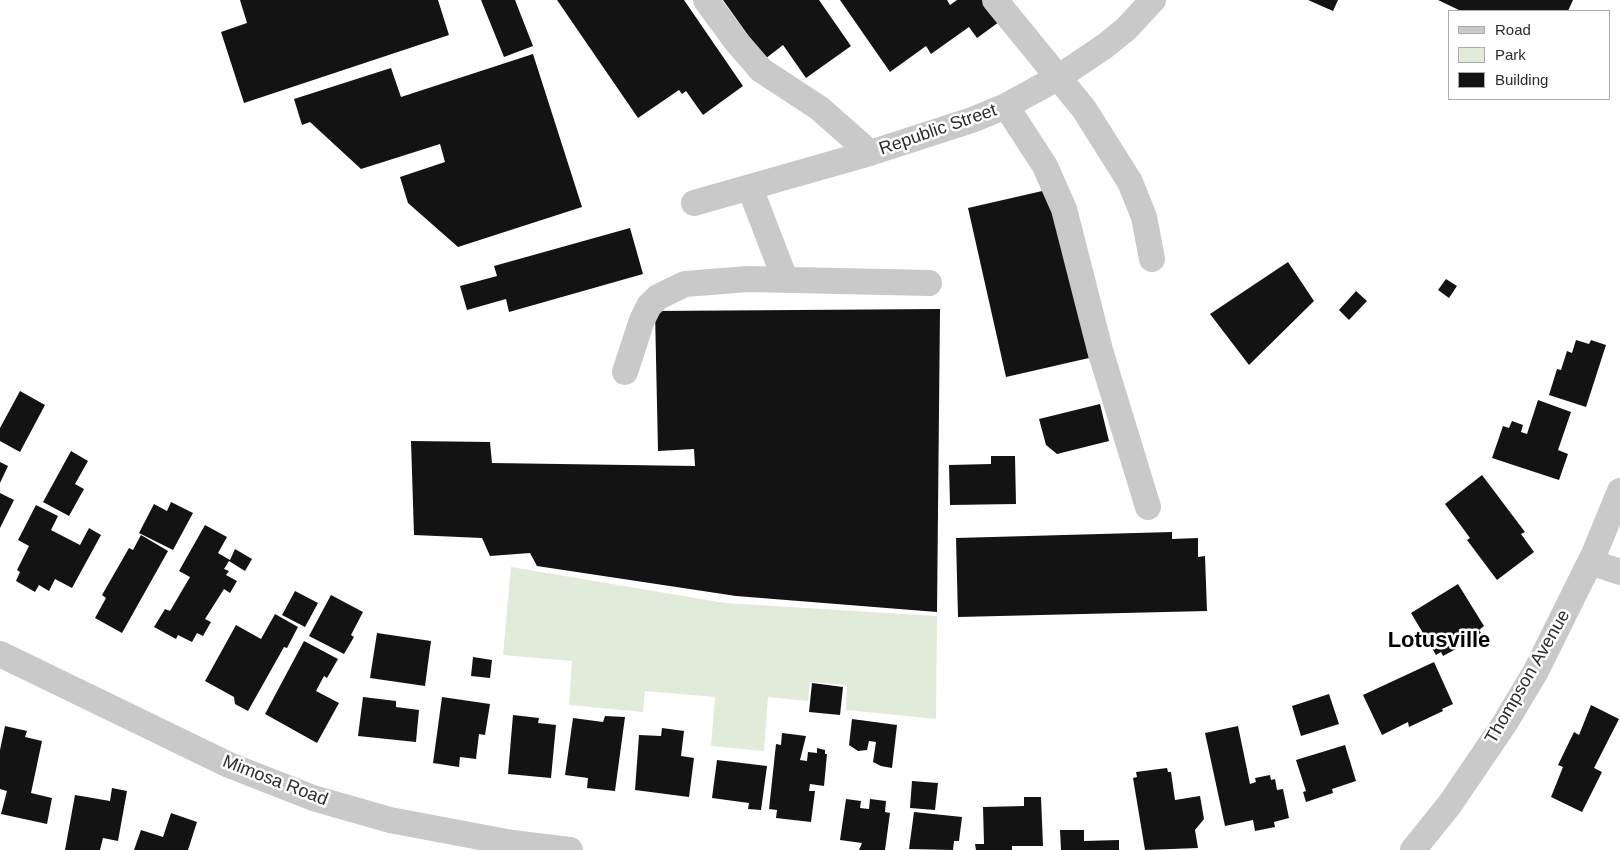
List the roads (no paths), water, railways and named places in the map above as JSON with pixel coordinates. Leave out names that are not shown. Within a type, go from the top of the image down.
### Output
[{"type":"street","points":[[706,0],[760,70],[820,108],[870,153]]},
{"type":"street","points":[[995,0],[1020,34],[1059,77],[1084,109],[1130,182],[1144,217],[1152,259]]},
{"type":"street","name":"Republic Street","points":[[694,203],[870,153],[972,120],[1006,106],[1059,77],[1105,46],[1126,29],[1152,0]]},
{"type":"street","points":[[1006,106],[1045,166],[1064,209],[1100,350],[1148,507]]},
{"type":"street","points":[[750,188],[786,279]]},
{"type":"street","points":[[625,372],[642,320],[649,306],[670,290],[686,284],[711,280],[786,279],[929,283]]},
{"type":"street","name":"Thompson Avenue","points":[[1413,850],[1450,804],[1505,723],[1540,663],[1590,562],[1620,491]]},
{"type":"street","points":[[1590,562],[1620,572]]},
{"type":"street","name":"Mimosa Road","points":[[0,654],[229,765],[313,798],[399,822],[512,843],[570,850]]},
{"type":"district","name":"Lotusville","points":[[1439,641]]}]
